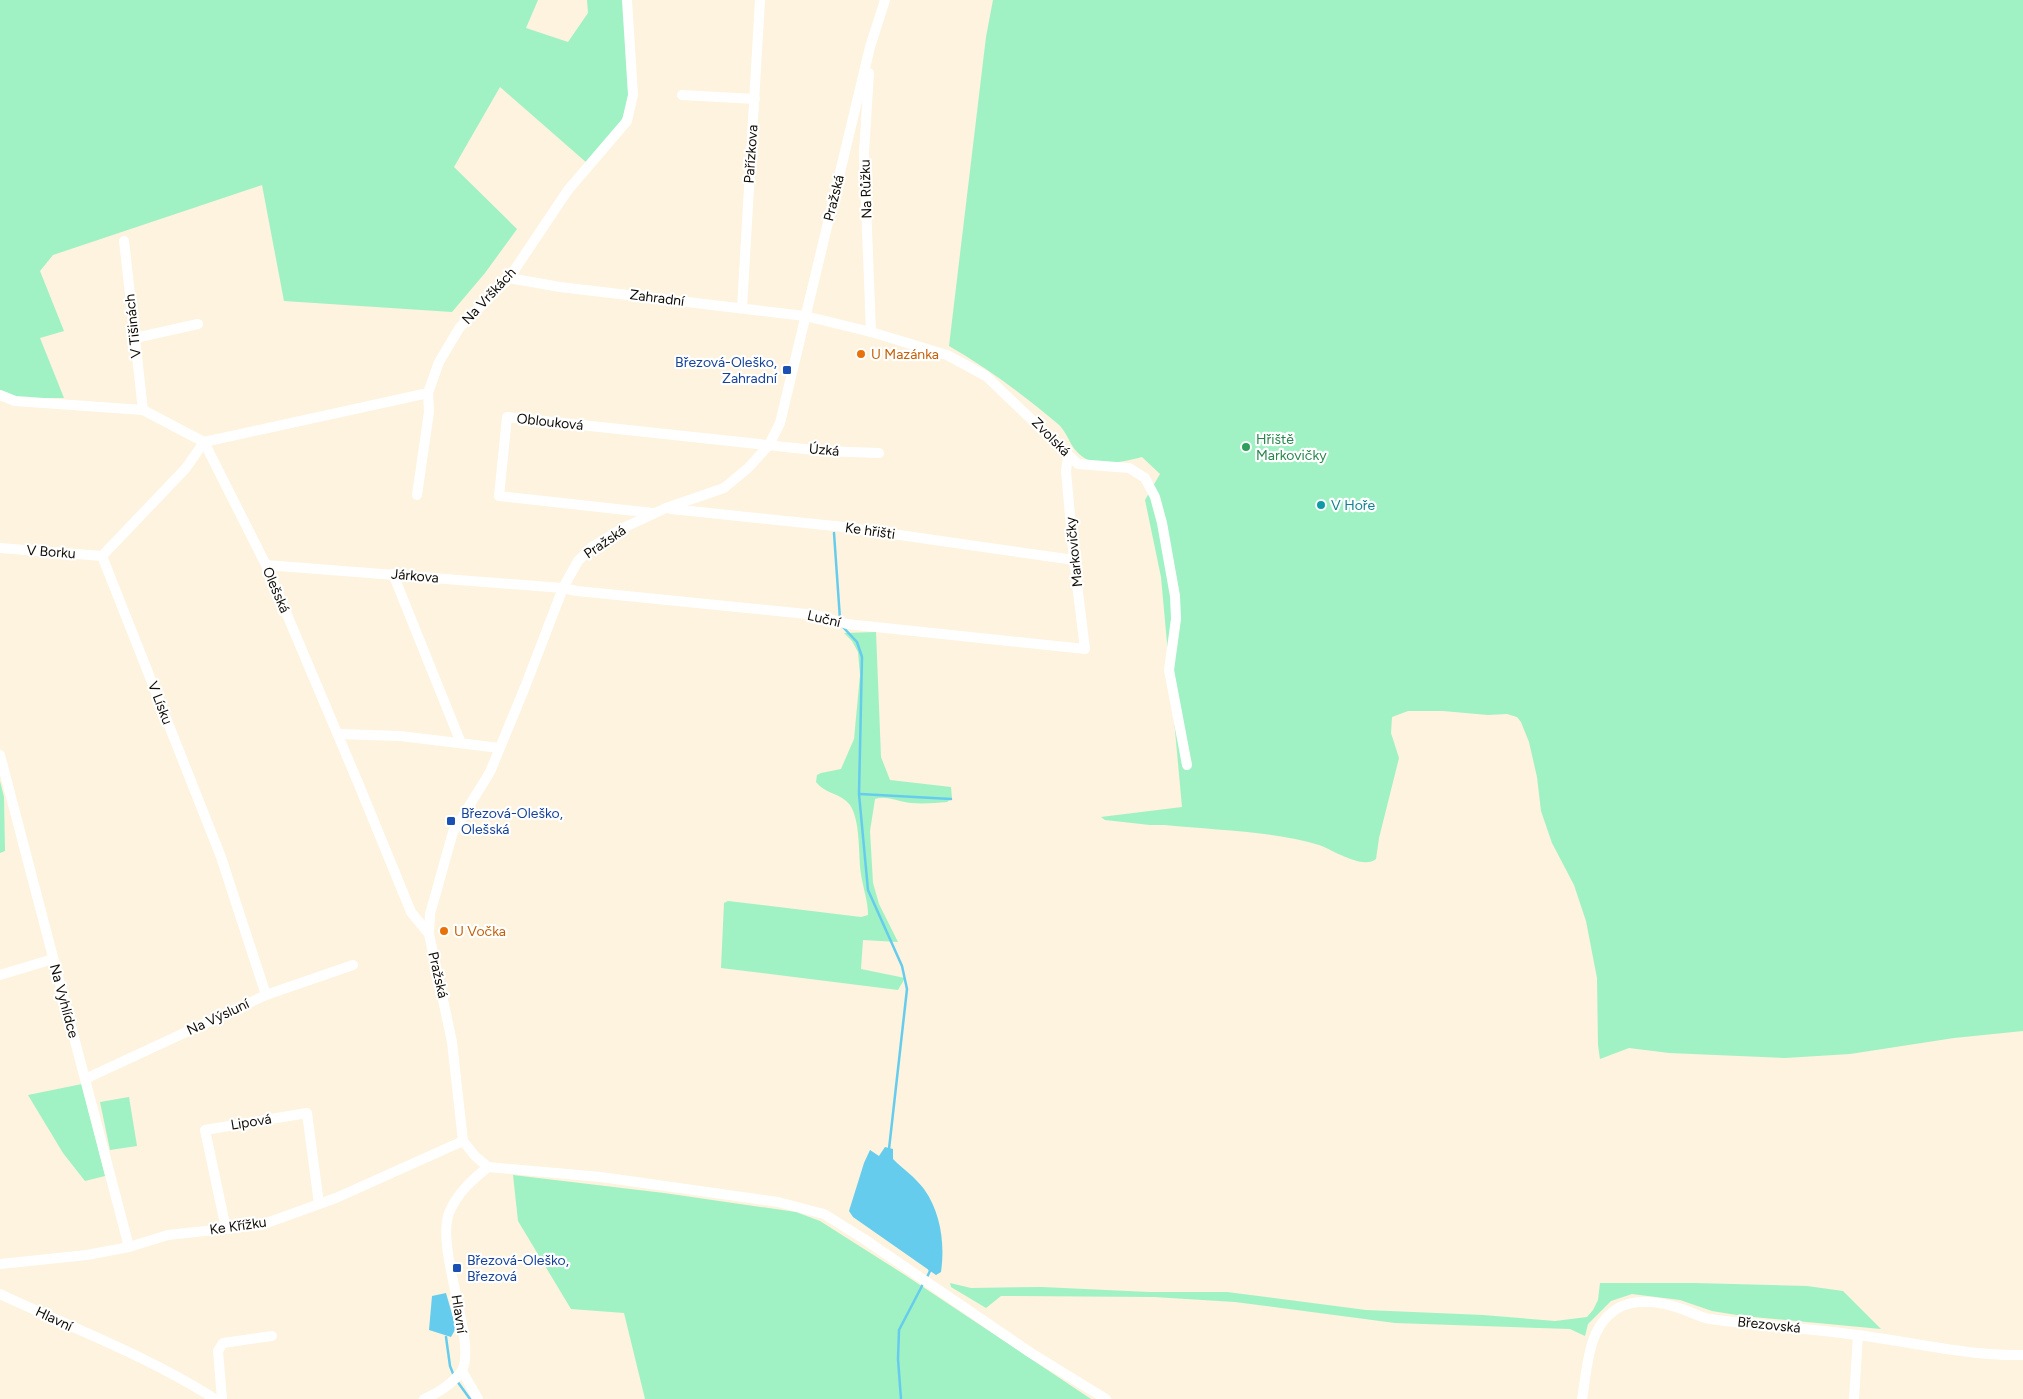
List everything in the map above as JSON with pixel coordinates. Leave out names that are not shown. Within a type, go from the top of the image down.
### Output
[{"type":"street","name":"Na Vrškách","points":[[417,495],[429,412],[428,393],[439,362],[460,327],[508,278],[568,190],[627,122],[633,95],[627,0]]},
{"type":"street","name":"Pařízkova","points":[[742,308],[760,0]]},
{"type":"street","name":"Pražská","points":[[463,1141],[452,1042],[428,934],[430,914],[453,832],[490,772],[562,588],[578,561],[592,547],[623,528],[666,508],[724,488],[748,468],[769,445],[780,423],[870,47],[885,0]]},
{"type":"street","name":"Na Růžku","points":[[870,47],[864,153],[871,332]]},
{"type":"street","points":[[682,95],[755,99]]},
{"type":"street","name":"V Tišinách","points":[[124,241],[142,410]]},
{"type":"street","name":"Zahradní","points":[[508,278],[560,287],[805,316]]},
{"type":"street","name":"Zvolská","points":[[805,316],[871,332],[947,355],[986,376],[1046,431],[1078,464],[1129,468],[1144,478],[1155,497],[1162,523],[1175,596],[1176,619],[1169,670],[1187,765]]},
{"type":"street","points":[[135,338],[198,324]]},
{"type":"street","points":[[0,395],[15,401],[142,410],[204,442],[428,393]]},
{"type":"street","name":"Oblouková","points":[[655,513],[499,496],[507,417],[769,445]]},
{"type":"street","points":[[102,556],[186,468],[204,442]]},
{"type":"street","name":"Olešská","points":[[204,442],[266,565],[411,912],[428,934]]},
{"type":"street","name":"Úzká","points":[[769,445],[879,454]]},
{"type":"street","name":"Markovičky","points":[[1068,455],[1066,471],[1085,649]]},
{"type":"street","name":"Ke hřišti","points":[[666,508],[844,527],[1074,560]]},
{"type":"street","name":"V Borku","points":[[0,548],[102,556]]},
{"type":"street","name":"V Lísku","points":[[102,556],[220,857],[266,995]]},
{"type":"street","name":"Járkova","points":[[266,565],[562,588]]},
{"type":"street","points":[[393,574],[461,743]]},
{"type":"street","name":"Luční","points":[[562,588],[816,615],[847,624],[1085,649]]},
{"type":"street","points":[[338,734],[400,736],[500,748]]},
{"type":"street","name":"Na Vyhlídce","points":[[0,754],[129,1247]]},
{"type":"street","points":[[0,975],[53,959]]},
{"type":"street","name":"Na Výsluní","points":[[85,1079],[266,995],[353,965]]},
{"type":"street","name":"Lipová","points":[[226,1229],[205,1130],[307,1112],[319,1204]]},
{"type":"street","points":[[463,1141],[475,1156],[488,1167],[601,1177],[769,1200],[824,1214],[864,1239],[1023,1348],[1106,1399]]},
{"type":"street","name":"Ke Křížku","points":[[0,1264],[87,1255],[129,1247],[168,1235],[261,1225],[319,1204],[463,1141]]},
{"type":"street","name":"Hlavní","points":[[462,1371],[465,1350],[445,1235],[448,1214],[461,1190],[488,1167]]},
{"type":"street","name":"Hlavní","points":[[0,1294],[132,1355],[191,1384],[215,1399]]},
{"type":"street","name":"Březovská","points":[[1582,1399],[1594,1336],[1600,1324],[1622,1307],[1637,1302],[1652,1302],[1683,1309],[1708,1319],[1858,1335],[1963,1353],[2023,1355]]},
{"type":"street","points":[[1854,1399],[1858,1335]]},
{"type":"street","points":[[222,1399],[218,1350],[223,1343],[272,1336]]},
{"type":"street","points":[[424,1399],[439,1393],[462,1371],[478,1399]]},
{"type":"green space","points":[[0,0],[538,0],[526,28],[568,42],[588,13],[587,0],[623,0],[630,96],[621,122],[587,163],[500,87],[454,167],[517,229],[485,273],[452,312],[284,301],[262,185],[53,255],[40,271],[64,331],[40,338],[64,398],[15,398],[0,392]]},
{"type":"green space","points":[[993,0],[2023,0],[2023,1031],[1954,1038],[1850,1054],[1785,1058],[1669,1053],[1629,1048],[1600,1059],[1597,978],[1586,921],[1574,885],[1552,843],[1541,811],[1537,777],[1529,742],[1521,722],[1517,717],[1507,714],[1488,715],[1443,711],[1408,711],[1392,717],[1391,733],[1399,758],[1379,838],[1376,859],[1370,862],[1356,861],[1319,845],[1301,840],[1263,834],[1105,820],[1101,817],[1182,807],[1161,577],[1145,500],[1160,474],[1142,457],[1122,462],[1106,463],[1086,459],[1076,451],[1062,428],[1045,413],[1019,392],[949,346],[986,37]]},
{"type":"green space","points":[[876,632],[881,757],[890,780],[951,787],[952,798],[947,802],[925,803],[884,798],[875,799],[870,831],[873,883],[879,904],[898,942],[863,940],[861,969],[905,978],[898,990],[721,968],[724,903],[728,901],[861,917],[868,915],[861,874],[858,829],[854,812],[846,801],[824,789],[816,782],[817,775],[841,769],[854,739],[860,675],[858,652],[852,641],[844,633]]},
{"type":"green space","points":[[0,781],[4,797],[5,851],[0,853]]},
{"type":"green space","points":[[82,1084],[105,1176],[85,1181],[63,1153],[28,1095]]},
{"type":"green space","points":[[129,1097],[137,1146],[110,1150],[100,1102]]},
{"type":"green space","points":[[513,1175],[664,1193],[796,1212],[820,1221],[905,1275],[1091,1399],[645,1399],[624,1313],[571,1309],[518,1221]]},
{"type":"green space","points":[[950,1283],[971,1288],[1042,1287],[1149,1292],[1227,1292],[1366,1310],[1483,1315],[1555,1321],[1587,1317],[1598,1300],[1600,1283],[1807,1286],[1843,1291],[1881,1329],[1743,1316],[1712,1311],[1680,1300],[1632,1294],[1611,1301],[1588,1324],[1585,1336],[1570,1329],[1395,1323],[1235,1302],[1154,1297],[1001,1296],[986,1308],[951,1287]]},
{"type":"water","points":[[885,1147],[893,1149],[893,1159],[924,1189],[938,1218],[942,1240],[942,1261],[941,1272],[936,1275],[853,1217],[849,1211],[870,1150],[879,1156]]},
{"type":"water","points":[[446,1293],[456,1328],[451,1337],[429,1330],[432,1296]]},
{"type":"waterway","points":[[834,533],[840,619]]},
{"type":"waterway","points":[[842,626],[857,642],[862,657],[859,794],[868,890],[902,966],[907,989],[889,1149]]},
{"type":"waterway","points":[[860,794],[951,799]]},
{"type":"waterway","points":[[926,1279],[930,1271],[929,1268]]},
{"type":"waterway","points":[[901,1399],[898,1359],[899,1330],[923,1284]]},
{"type":"waterway","points":[[446,1337],[450,1366],[454,1376]]},
{"type":"waterway","points":[[457,1381],[470,1399]]},
{"type":"place","name":"U Mazánka","points":[[861,354]]},
{"type":"place","name":"Březová-Oleško, Zahradní","points":[[787,370]]},
{"type":"place","name":"Hřiště Markovičky","points":[[1246,447]]},
{"type":"place","name":"V Hoře","points":[[1321,505]]},
{"type":"place","name":"Březová-Oleško, Olešská","points":[[451,821]]},
{"type":"place","name":"U Vočka","points":[[444,931]]},
{"type":"place","name":"Březová-Oleško, Březová","points":[[457,1268]]}]
